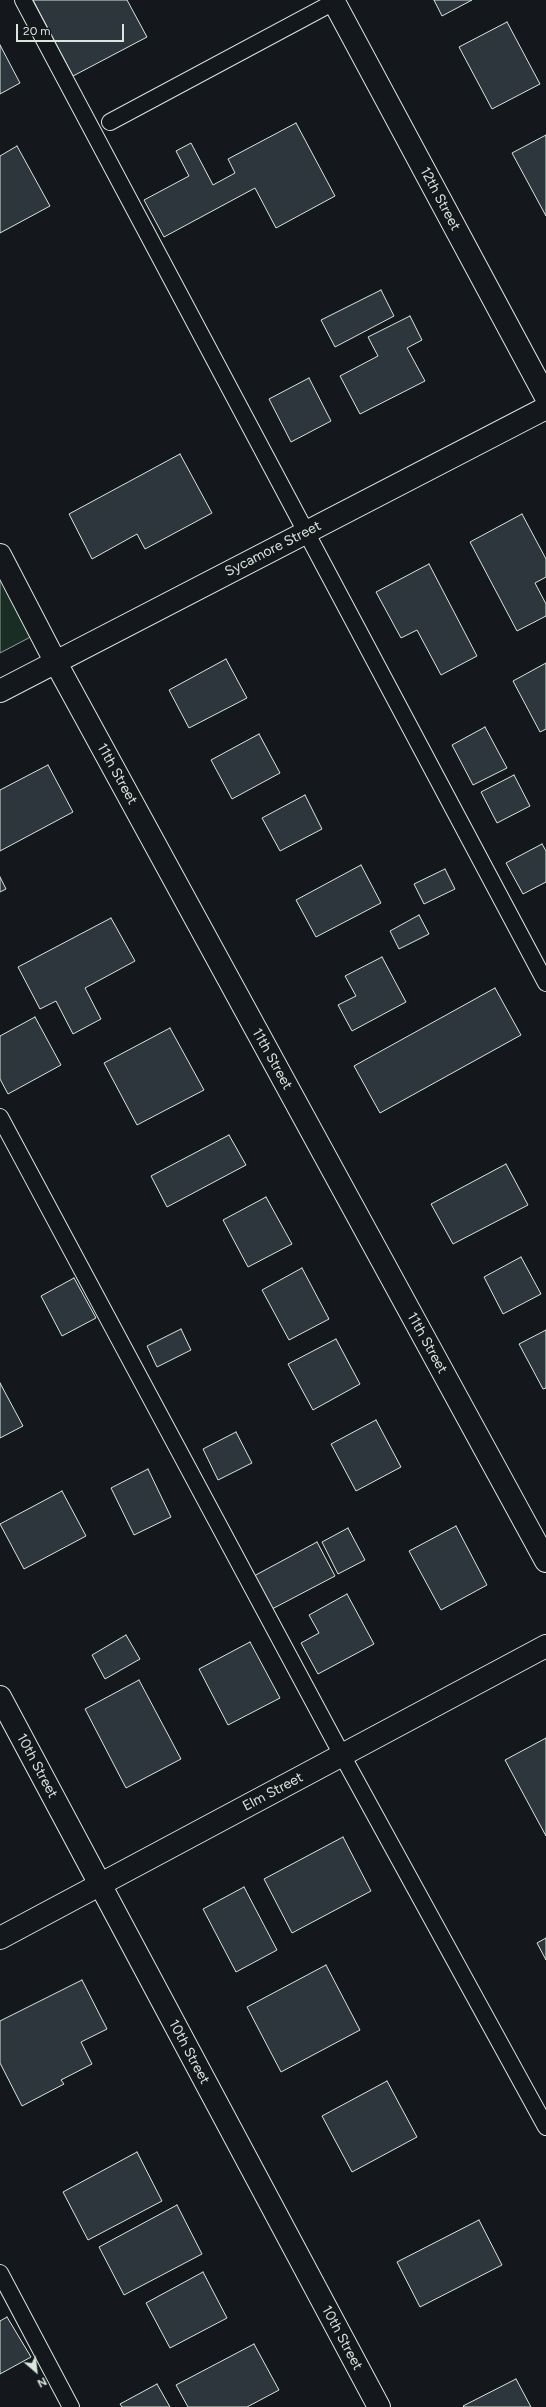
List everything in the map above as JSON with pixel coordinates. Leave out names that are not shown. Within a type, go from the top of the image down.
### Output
[{"type":"street","name":"12th Street","points":[[334,1],[546,397]]},
{"type":"street","name":"Sycamore Street","points":[[0,691],[55,661],[546,408]]},
{"type":"street","name":"11th Street","points":[[0,555],[55,661],[546,1561]]},
{"type":"street","name":"Elm Street","points":[[0,1938],[546,1646]]},
{"type":"street","name":"10th Street","points":[[0,1697],[379,2407]]},
{"type":"lane","points":[[23,0],[546,983]]},
{"type":"lane","points":[[110,122],[334,1]]},
{"type":"lane","points":[[0,1117],[342,1755],[546,2127]]},
{"type":"lane","points":[[0,2273],[71,2407]]},
{"type":"green space","points":[[0,555],[40,632],[0,653]]},
{"type":"building","points":[[33,0],[127,0],[147,37],[73,76]]},
{"type":"building","points":[[434,0],[472,0],[442,16]]},
{"type":"building","points":[[507,22],[540,84],[492,109],[459,47]]},
{"type":"building","points":[[0,45],[20,83],[0,94]]},
{"type":"building","points":[[296,123],[335,196],[276,228],[255,188],[164,237],[144,200],[189,176],[176,151],[191,143],[213,185],[235,173],[228,159]]},
{"type":"building","points":[[546,135],[546,216],[512,153]]},
{"type":"building","points":[[17,146],[50,206],[0,233],[0,156]]},
{"type":"building","points":[[381,290],[394,316],[335,347],[321,320]]},
{"type":"building","points":[[410,316],[422,340],[407,348],[425,381],[360,414],[340,376],[378,356],[368,337]]},
{"type":"building","points":[[309,378],[331,421],[291,442],[269,399]]},
{"type":"building","points":[[180,454],[212,513],[145,549],[137,534],[92,559],[69,514]]},
{"type":"building","points":[[522,514],[546,559],[546,577],[535,583],[546,604],[546,616],[517,631],[470,542]]},
{"type":"building","points":[[429,564],[477,656],[441,675],[417,630],[401,638],[376,592]]},
{"type":"building","points":[[226,659],[247,698],[189,728],[169,690]]},
{"type":"building","points":[[546,663],[546,729],[540,732],[513,681]]},
{"type":"building","points":[[485,727],[507,768],[473,785],[452,745]]},
{"type":"building","points":[[259,734],[280,773],[232,799],[211,760]]},
{"type":"building","points":[[48,765],[73,812],[0,851],[0,790]]},
{"type":"building","points":[[514,775],[530,806],[497,823],[481,792]]},
{"type":"building","points":[[305,795],[322,829],[280,851],[262,818]]},
{"type":"building","points":[[542,844],[546,851],[546,882],[523,894],[506,863]]},
{"type":"building","points":[[361,865],[381,903],[316,937],[296,900]]},
{"type":"building","points":[[445,869],[455,889],[424,904],[414,884]]},
{"type":"building","points":[[0,877],[6,889],[0,892]]},
{"type":"building","points":[[419,915],[429,934],[399,949],[390,931]]},
{"type":"building","points":[[111,918],[135,961],[85,988],[101,1019],[73,1034],[56,1001],[40,1009],[18,967]]},
{"type":"building","points":[[382,957],[406,1002],[352,1031],[338,1005],[356,996],[345,976]]},
{"type":"building","points":[[495,988],[521,1035],[380,1113],[354,1066]]},
{"type":"building","points":[[35,1017],[61,1065],[8,1094],[0,1079],[0,1036]]},
{"type":"building","points":[[170,1028],[204,1090],[137,1125],[104,1063]]},
{"type":"building","points":[[229,1135],[246,1165],[167,1207],[151,1176]]},
{"type":"building","points":[[506,1164],[528,1205],[453,1244],[431,1204]]},
{"type":"building","points":[[266,1197],[292,1244],[248,1267],[223,1220]]},
{"type":"building","points":[[521,1257],[541,1294],[503,1314],[484,1277]]},
{"type":"building","points":[[302,1268],[329,1319],[289,1340],[262,1290]]},
{"type":"building","points":[[74,1278],[96,1318],[62,1336],[41,1296]]},
{"type":"building","points":[[181,1329],[191,1350],[157,1367],[147,1346]]},
{"type":"building","points":[[546,1330],[546,1388],[543,1389],[519,1344]]},
{"type":"building","points":[[336,1339],[360,1384],[313,1410],[288,1364]]},
{"type":"building","points":[[0,1383],[23,1426],[0,1438]]},
{"type":"building","points":[[376,1420],[401,1467],[356,1491],[331,1444]]},
{"type":"building","points":[[236,1432],[252,1463],[218,1480],[203,1449]]},
{"type":"building","points":[[148,1469],[171,1517],[134,1535],[111,1488]]},
{"type":"building","points":[[62,1491],[86,1536],[24,1569],[0,1524]]},
{"type":"building","points":[[456,1526],[487,1585],[441,1610],[409,1551]]},
{"type":"building","points":[[348,1528],[365,1560],[338,1574],[322,1542]]},
{"type":"building","points":[[317,1542],[335,1576],[272,1609],[254,1576]]},
{"type":"building","points":[[347,1594],[374,1644],[318,1674],[301,1643],[319,1633],[309,1615]]},
{"type":"building","points":[[126,1635],[140,1659],[105,1679],[92,1655]]},
{"type":"building","points":[[250,1642],[280,1698],[228,1725],[199,1669]]},
{"type":"building","points":[[139,1680],[181,1759],[126,1788],[85,1709]]},
{"type":"building","points":[[546,1738],[546,1836],[505,1760]]},
{"type":"building","points":[[343,1837],[371,1891],[292,1933],[264,1879]]},
{"type":"building","points":[[244,1887],[277,1950],[236,1972],[203,1909]]},
{"type":"building","points":[[546,1938],[546,1960],[537,1943]]},
{"type":"building","points":[[326,1965],[360,2030],[281,2072],[247,2007]]},
{"type":"building","points":[[82,1980],[107,2029],[81,2042],[92,2064],[61,2080],[64,2084],[22,2106],[0,2063],[0,2021]]},
{"type":"building","points":[[387,2081],[417,2137],[352,2172],[322,2116]]},
{"type":"building","points":[[137,2152],[162,2201],[88,2240],[63,2192]]},
{"type":"building","points":[[177,2205],[202,2254],[124,2295],[99,2247]]},
{"type":"building","points":[[479,2220],[502,2265],[420,2307],[397,2262]]},
{"type":"building","points":[[203,2272],[227,2318],[170,2348],[146,2303]]},
{"type":"building","points":[[7,2317],[31,2357],[0,2374],[0,2321]]},
{"type":"building","points":[[254,2344],[279,2390],[247,2407],[188,2407],[176,2385]]},
{"type":"building","points":[[516,2379],[531,2407],[463,2406]]},
{"type":"building","points":[[157,2384],[170,2407],[122,2407],[120,2404]]}]
